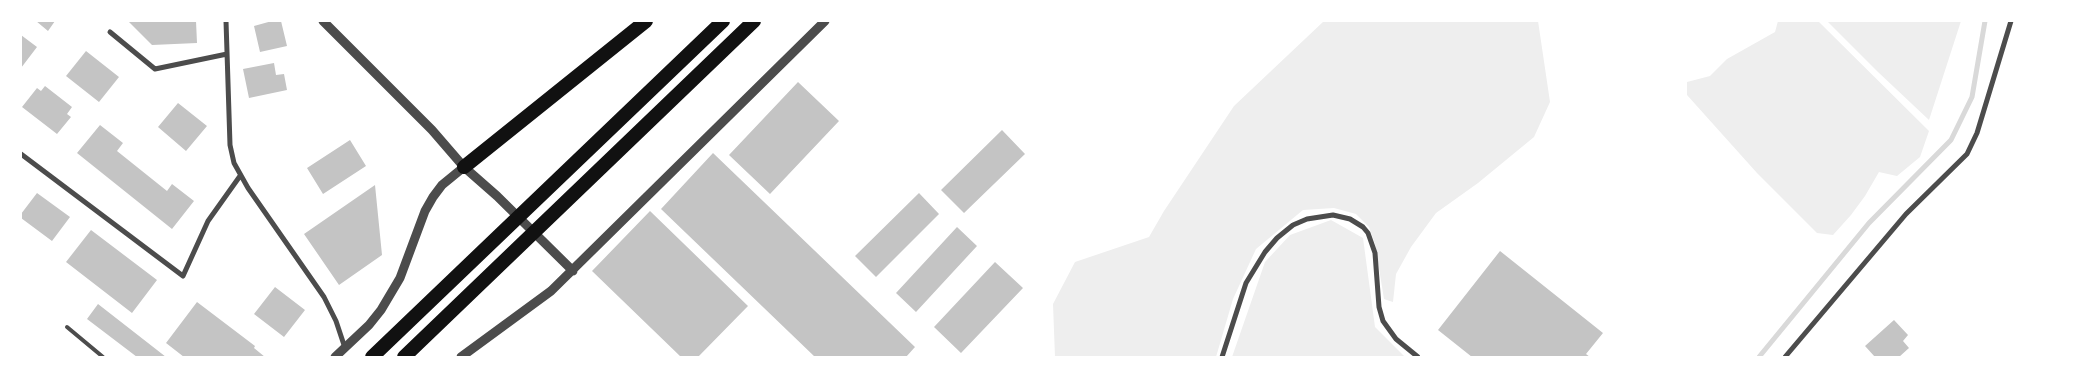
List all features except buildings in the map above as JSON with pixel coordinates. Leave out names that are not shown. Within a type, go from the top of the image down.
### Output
[{"type":"highway","points":[[464,167],[646,21]]},
{"type":"highway","points":[[372,357],[722,21]]},
{"type":"highway","points":[[404,357],[754,21]]},
{"type":"street","points":[[226,21],[230,145],[234,163],[240,176],[324,297],[336,321],[344,348]]},
{"type":"street","points":[[323,21],[432,130],[464,167],[497,196],[573,271]]},
{"type":"street","points":[[461,357],[537,303],[573,271],[825,21]]},
{"type":"street","points":[[1785,357],[1906,214],[1967,154],[1977,133],[2011,21]]},
{"type":"street","points":[[110,32],[155,69],[227,54]]},
{"type":"street","points":[[21,154],[184,276],[208,221],[240,176]]},
{"type":"street","points":[[335,357],[369,325],[381,310],[400,278],[425,211],[433,197],[442,185],[464,167]]},
{"type":"street","points":[[1222,357],[1246,283],[1265,252],[1277,238],[1293,225],[1307,219],[1333,215],[1350,219],[1363,226],[1368,233],[1375,253],[1383,321],[1396,339],[1418,357]]},
{"type":"lane","points":[[66,328],[103,357]]},
{"type":"shaded area","points":[[1324,21],[1538,21],[1550,102],[1534,137],[1478,183],[1436,213],[1411,247],[1396,274],[1393,302],[1384,299],[1375,244],[1369,227],[1356,214],[1334,208],[1303,210],[1256,249],[1233,299],[1216,357],[1055,357],[1053,304],[1075,262],[1149,237],[1164,211],[1234,106]]},
{"type":"shaded area","points":[[1778,21],[1818,21],[1929,131],[1920,157],[1897,176],[1879,172],[1865,196],[1833,235],[1817,233],[1757,173],[1687,95],[1687,82],[1710,76],[1727,59],[1775,32]]},
{"type":"shaded area","points":[[1827,21],[1961,21],[1929,120],[1878,72]]},
{"type":"shaded area","points":[[1331,220],[1363,238],[1375,327],[1405,357],[1232,357],[1265,262],[1290,235]]},
{"type":"waterway","points":[[1759,357],[1869,223],[1951,140],[1972,97],[1985,21]]}]
